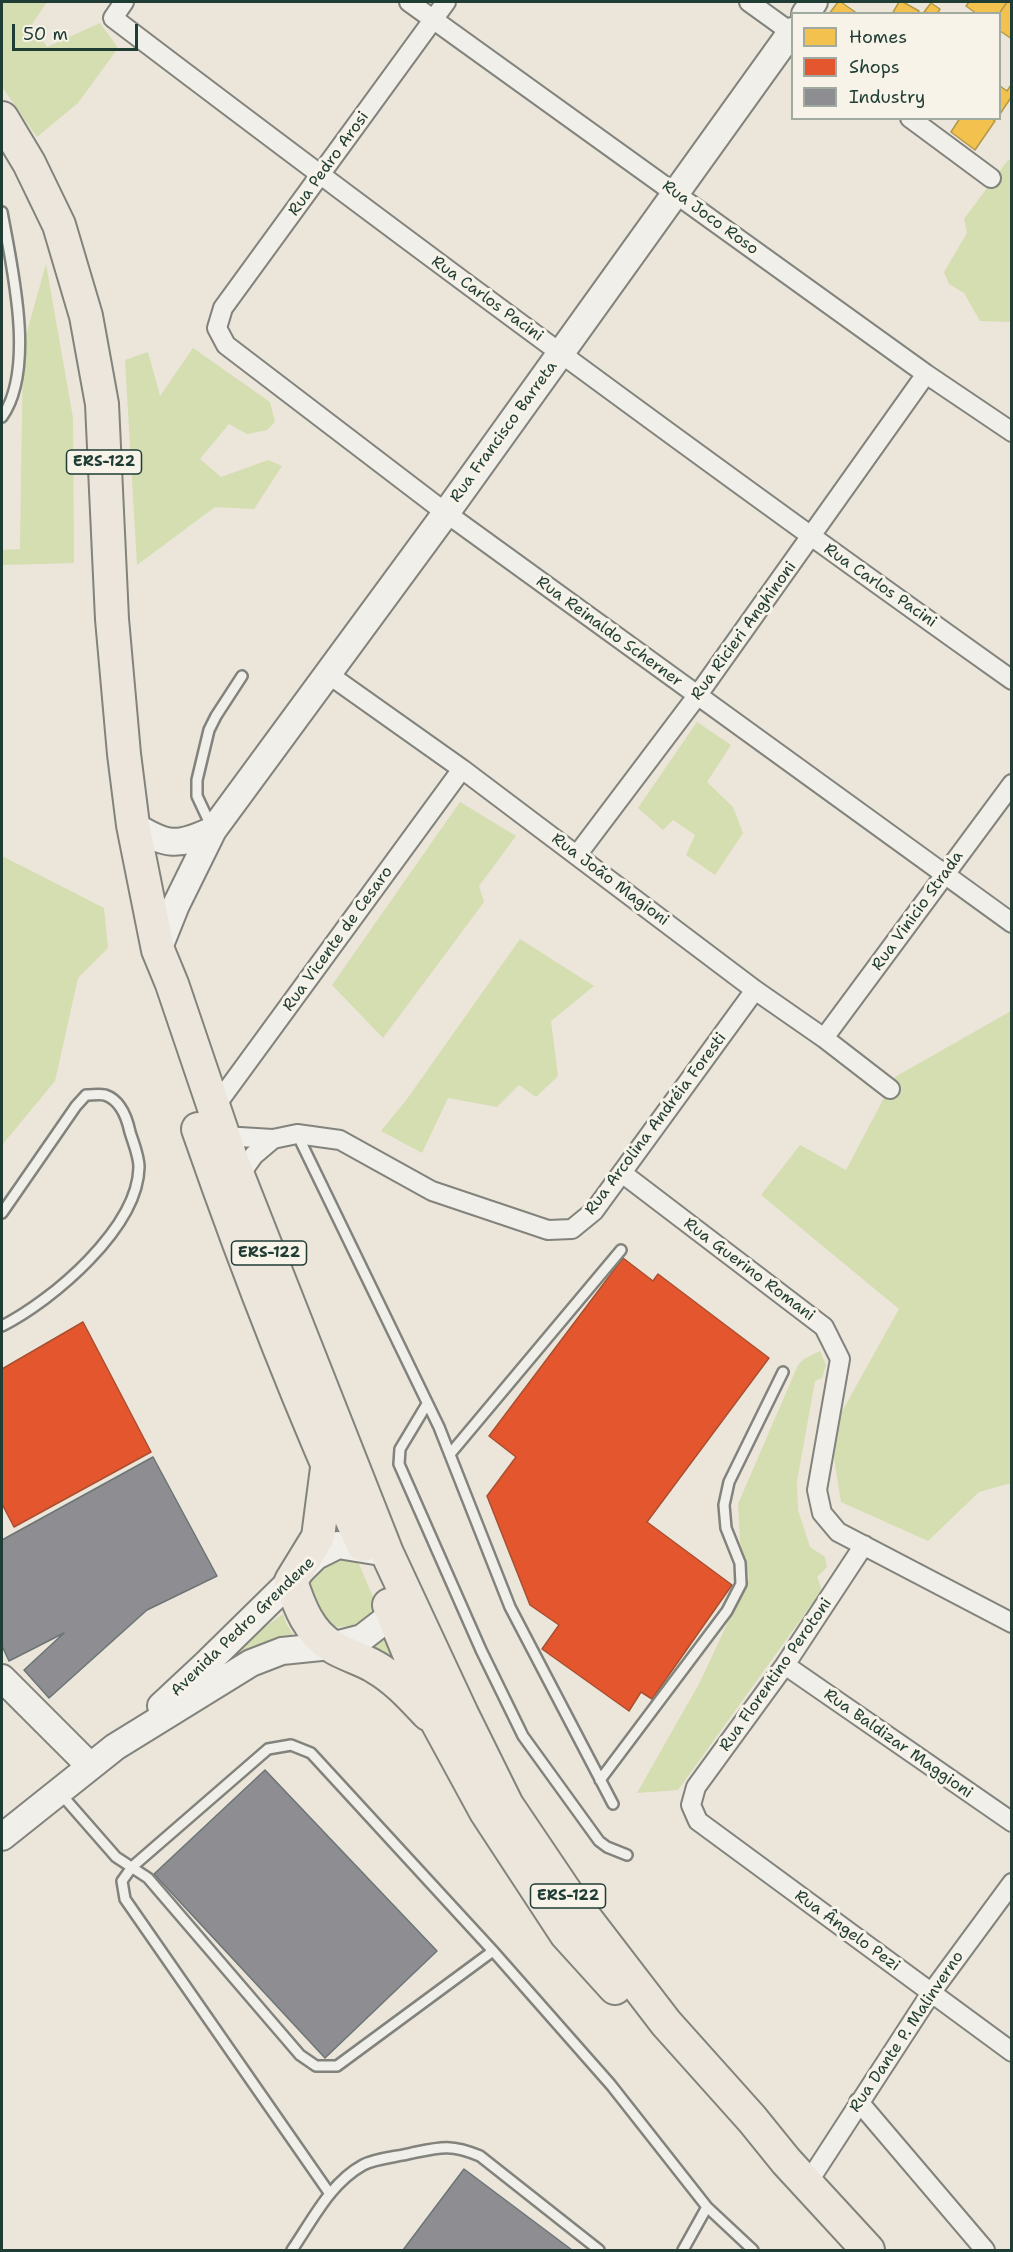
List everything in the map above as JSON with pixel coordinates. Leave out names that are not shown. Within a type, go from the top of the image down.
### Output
[{"type":"highway","name":"ERS-122","points":[[2,118],[29,163],[59,225],[88,327],[102,404],[112,619],[124,754],[134,825],[158,950],[159,988],[176,1056],[196,1121],[277,1345],[327,1467],[376,1552]]},
{"type":"highway","name":"ERS-122","points":[[158,950],[376,1552],[399,1604],[507,1804],[588,1922],[639,1989],[753,2119],[796,2173],[868,2250]]},
{"type":"highway","points":[[327,1467],[318,1537],[280,1589],[297,1601],[310,1626],[332,1646],[376,1668],[406,1691],[436,1722]]},
{"type":"highway","name":"ERS-122","points":[[399,1604],[436,1722],[486,1812],[566,1934],[740,2123],[796,2173]]},
{"type":"street","name":"Rua Carlos Pacini","points":[[124,2],[113,18],[321,176],[561,353],[1011,680]]},
{"type":"street","name":"Rua Joco Roso","points":[[409,2],[926,374],[1011,432]]},
{"type":"street","name":"Rua Pedro Arosi","points":[[217,328],[223,308],[446,2]]},
{"type":"street","points":[[749,2],[791,26]]},
{"type":"street","name":"Rua Francisco Barreta","points":[[158,950],[180,897],[213,830],[446,513],[791,34]]},
{"type":"street","points":[[913,120],[991,178]]},
{"type":"street","name":"Rua Reinaldo Scherner","points":[[217,328],[226,345],[446,513],[1011,923]]},
{"type":"street","name":"Rua Ricieri Anghinoni","points":[[577,855],[697,696],[926,374]]},
{"type":"street","name":"Rua João Magioni","points":[[328,674],[462,769],[890,1089]]},
{"type":"street","name":"Rua Vicente de Cesaro","points":[[219,1122],[462,769]]},
{"type":"street","name":"Rua Vinicio Strada","points":[[824,1038],[1011,784]]},
{"type":"street","points":[[134,825],[155,839],[172,843],[194,839],[213,830]]},
{"type":"street","name":"Rua Arcolina Andréia Foresti","points":[[219,1122],[273,1139],[297,1134],[340,1140],[432,1191],[548,1230],[572,1229],[594,1211],[755,990]]},
{"type":"street","points":[[239,1176],[254,1155],[273,1139]]},
{"type":"street","name":"Rua Guerino Romani","points":[[622,1173],[824,1328],[840,1359],[818,1490],[822,1513],[838,1532],[1011,1623]]},
{"type":"street","name":"Avenida Pedro Grendene","points":[[2,1837],[115,1747],[206,1664],[316,1556],[338,1545],[376,1552]]},
{"type":"street","name":"Rua Florentino Perotoni","points":[[691,1805],[696,1787],[785,1665],[864,1545]]},
{"type":"street","name":"Avenida Pedro Grendene","points":[[115,1747],[251,1664],[282,1651],[332,1646],[362,1638],[399,1604]]},
{"type":"street","name":"Rua Baldizar Maggioni","points":[[785,1665],[1011,1822]]},
{"type":"street","points":[[2,1678],[90,1766]]},
{"type":"street","name":"Rua Ângelo Pezi","points":[[691,1805],[698,1821],[1011,2052]]},
{"type":"street","name":"Rua Dante P. Malinverno","points":[[796,2173],[859,2102],[1011,1883]]},
{"type":"street","points":[[859,2102],[985,2250]]},
{"type":"lane","points":[[2,212],[17,300],[19,343],[15,387],[11,404],[2,417]]},
{"type":"lane","points":[[213,830],[197,796],[196,780],[209,730],[242,676]]},
{"type":"lane","points":[[2,1213],[86,1095],[105,1095],[116,1102],[126,1116],[139,1167],[132,1201],[118,1226],[83,1266],[18,1318],[2,1326]]},
{"type":"lane","points":[[297,1134],[450,1454],[510,1607],[614,1804]]},
{"type":"lane","points":[[450,1454],[621,1250]]},
{"type":"lane","points":[[600,1780],[727,1611],[741,1584],[740,1563],[726,1528],[724,1505],[729,1482],[783,1371]]},
{"type":"lane","points":[[427,1404],[400,1449],[399,1464],[481,1650],[523,1736],[599,1841],[627,1855]]},
{"type":"lane","points":[[330,2193],[125,1899],[122,1881],[132,1867],[268,1749],[291,1745],[311,1753],[493,1951],[611,2085],[707,2207],[753,2250]]},
{"type":"lane","points":[[58,1791],[116,1857],[148,1878],[300,2055],[316,2066],[337,2066],[493,1951]]},
{"type":"lane","points":[[292,2250],[330,2193],[348,2175],[364,2164],[440,2147],[460,2148],[480,2156],[599,2250]]},
{"type":"lane","points":[[683,2250],[707,2207]]},
{"type":"green space","points":[[2,2],[47,2],[32,24],[47,47],[100,23],[118,48],[78,103],[37,137],[2,87]]},
{"type":"green space","points":[[1008,160],[1011,161],[1011,322],[980,321],[964,293],[949,284],[944,272],[967,233],[964,219]]},
{"type":"green space","points":[[46,264],[73,418],[74,563],[2,565],[2,550],[20,549],[23,346]]},
{"type":"green space","points":[[193,348],[270,402],[275,422],[267,430],[247,434],[229,424],[200,459],[221,477],[268,460],[282,466],[254,509],[215,507],[137,565],[125,360],[148,352],[160,396]]},
{"type":"green space","points":[[697,722],[731,745],[707,782],[733,807],[743,833],[715,875],[686,855],[695,835],[673,820],[663,830],[638,808]]},
{"type":"green space","points":[[460,802],[516,836],[479,886],[484,902],[383,1038],[332,985]]},
{"type":"green space","points":[[2,856],[104,908],[108,948],[78,978],[55,1081],[2,1145]]},
{"type":"green space","points":[[520,939],[594,986],[551,1021],[558,1076],[536,1097],[519,1085],[497,1107],[448,1098],[422,1153],[381,1131],[407,1099]]},
{"type":"green space","points":[[1011,1011],[1011,1483],[979,1492],[928,1541],[841,1502],[830,1433],[899,1309],[761,1195],[800,1145],[846,1170],[895,1077]]},
{"type":"green space","points":[[820,1351],[826,1365],[822,1378],[815,1381],[797,1481],[798,1510],[810,1547],[825,1557],[827,1567],[817,1577],[822,1590],[678,1790],[637,1793],[700,1682],[749,1577],[740,1542],[738,1504],[798,1365],[804,1359]]},
{"type":"green space","points":[[337,1555],[356,1557],[378,1609],[360,1626],[334,1627],[311,1610],[305,1586],[319,1563]]},
{"type":"green space","points":[[283,1614],[293,1634],[251,1650],[207,1674],[244,1642]]},
{"type":"green space","points":[[390,1631],[406,1673],[361,1646]]},
{"type":"building: Homes","points":[[838,2],[841,2],[855,12],[830,12]]},
{"type":"building: Homes","points":[[899,2],[919,11],[919,12],[893,12]]},
{"type":"building: Homes","points":[[969,2],[1007,2],[1000,12],[974,12],[966,6]]},
{"type":"building: Homes","points":[[1007,2],[1012,2],[1012,39],[1001,32],[1000,12]]},
{"type":"building: Homes","points":[[931,3],[940,9],[938,12],[924,12]]},
{"type":"building: Homes","points":[[1011,85],[1012,96],[1001,112],[1001,87],[1007,91]]},
{"type":"building: Homes","points":[[959,120],[995,121],[975,150],[951,132]]},
{"type":"building: Shops","points":[[623,1258],[653,1281],[658,1274],[769,1358],[647,1522],[732,1585],[652,1699],[641,1692],[629,1711],[542,1649],[559,1625],[530,1605],[487,1496],[516,1457],[489,1436]]},
{"type":"building: Shops","points":[[83,1322],[151,1452],[14,1527],[2,1504],[2,1369]]},
{"type":"building: Industry","points":[[153,1457],[217,1576],[147,1610],[49,1698],[24,1670],[64,1633],[9,1661],[2,1646],[2,1540]]},
{"type":"building: Industry","points":[[265,1770],[437,1951],[325,2058],[154,1874]]},
{"type":"building: Industry","points":[[464,2169],[572,2250],[403,2250]]}]
